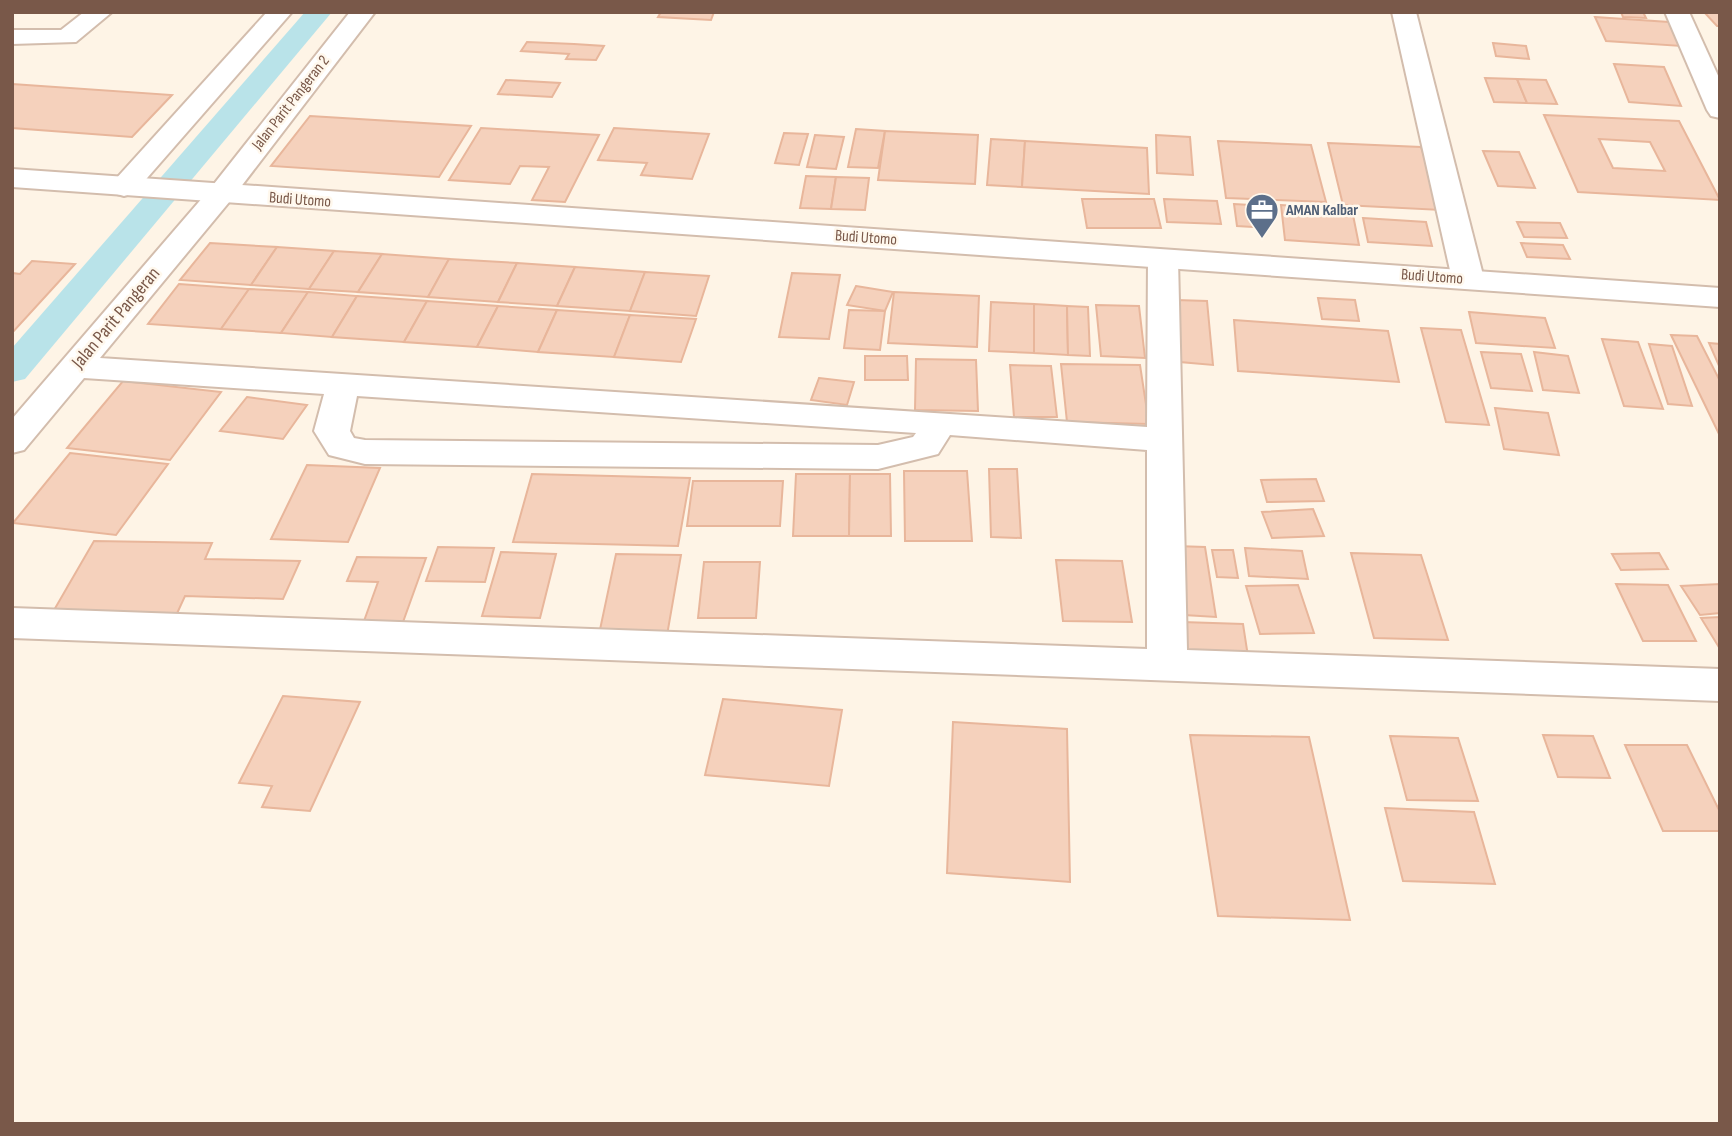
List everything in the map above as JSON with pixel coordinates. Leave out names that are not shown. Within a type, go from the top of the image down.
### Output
[{"type":"street","points":[[12,37],[67,37],[100,12]]},
{"type":"street","points":[[136,188],[280,12]]},
{"type":"street","name":"Jalan Parit Pangeran 2","points":[[209,194],[293,99],[363,12]]},
{"type":"street","points":[[1404,12],[1468,279]]},
{"type":"street","points":[[1677,12],[1720,110]]},
{"type":"street","name":"Budi Utomo","points":[[12,178],[209,194],[1720,298]]},
{"type":"street","name":"Jalan Parit Pangeran","points":[[12,442],[75,367],[209,194]]},
{"type":"street","points":[[1163,259],[1167,666]]},
{"type":"street","points":[[75,367],[1165,440]]},
{"type":"street","points":[[343,385],[332,431],[342,447],[365,453],[877,457],[925,446],[940,423]]},
{"type":"street","points":[[12,623],[1720,685]]},
{"type":"building","points":[[661,12],[714,12],[711,20],[658,17]]},
{"type":"building","points":[[1621,12],[1643,12],[1646,18],[1623,17]]},
{"type":"building","points":[[1704,12],[1720,12],[1720,26],[1717,26]]},
{"type":"building","points":[[1595,17],[1669,22],[1681,46],[1606,41]]},
{"type":"building","points":[[527,42],[604,46],[596,60],[566,59],[569,54],[521,51]]},
{"type":"building","points":[[1493,43],[1526,46],[1529,59],[1496,56]]},
{"type":"building","points":[[1614,64],[1664,67],[1681,106],[1629,102]]},
{"type":"building","points":[[1485,78],[1517,79],[1527,103],[1494,102]]},
{"type":"building","points":[[1517,79],[1546,80],[1557,104],[1527,103]]},
{"type":"building","points":[[506,80],[560,83],[552,97],[498,94]]},
{"type":"building","points":[[12,84],[172,95],[132,137],[12,128]]},
{"type":"building","points":[[1544,115],[1679,121],[1720,200],[1578,192]],"holes":[[[1599,139],[1650,142],[1665,171],[1613,168]]]},
{"type":"building","points":[[310,116],[471,126],[439,177],[271,166]]},
{"type":"building","points":[[481,128],[599,135],[565,202],[532,200],[549,167],[520,166],[510,184],[449,180]]},
{"type":"building","points":[[614,128],[709,134],[692,179],[641,175],[647,163],[598,160]]},
{"type":"building","points":[[856,129],[885,131],[878,168],[848,167]]},
{"type":"building","points":[[885,131],[978,135],[975,184],[878,180]]},
{"type":"building","points":[[784,133],[808,134],[799,165],[775,163]]},
{"type":"building","points":[[815,135],[844,137],[836,169],[807,167]]},
{"type":"building","points":[[1156,135],[1190,137],[1193,175],[1157,173]]},
{"type":"building","points":[[991,139],[1025,141],[1022,187],[987,185]]},
{"type":"building","points":[[1025,141],[1147,148],[1149,194],[1022,187]]},
{"type":"building","points":[[1218,141],[1311,145],[1326,202],[1226,198]]},
{"type":"building","points":[[1328,143],[1421,147],[1441,210],[1343,205]]},
{"type":"building","points":[[1483,151],[1519,152],[1535,188],[1498,186]]},
{"type":"building","points":[[806,176],[836,177],[831,209],[800,208]]},
{"type":"building","points":[[836,177],[869,178],[865,210],[831,209]]},
{"type":"building","points":[[1082,199],[1154,199],[1161,228],[1087,228]]},
{"type":"building","points":[[1164,199],[1217,201],[1221,224],[1167,222]]},
{"type":"building","points":[[1234,204],[1266,206],[1269,228],[1237,226]]},
{"type":"building","points":[[1281,205],[1352,210],[1359,245],[1285,240]]},
{"type":"building","points":[[1363,218],[1426,222],[1432,246],[1368,242]]},
{"type":"building","points":[[1517,222],[1560,223],[1567,238],[1524,237]]},
{"type":"building","points":[[210,243],[277,247],[251,285],[180,280]]},
{"type":"building","points":[[1521,243],[1563,245],[1570,259],[1527,257]]},
{"type":"building","points":[[277,247],[334,251],[309,289],[251,285]]},
{"type":"building","points":[[334,251],[382,254],[358,292],[309,289]]},
{"type":"building","points":[[382,254],[449,259],[428,297],[358,292]]},
{"type":"building","points":[[449,259],[517,263],[498,302],[428,297]]},
{"type":"building","points":[[32,261],[75,264],[12,333],[12,273],[20,274]]},
{"type":"building","points":[[517,263],[575,267],[557,306],[498,302]]},
{"type":"building","points":[[575,267],[645,272],[630,311],[557,306]]},
{"type":"building","points":[[645,272],[709,276],[696,316],[630,311]]},
{"type":"building","points":[[792,273],[840,275],[829,339],[779,337]]},
{"type":"building","points":[[179,284],[249,289],[221,329],[148,324]]},
{"type":"building","points":[[856,286],[893,292],[885,311],[847,305]]},
{"type":"building","points":[[249,289],[308,292],[281,333],[221,329]]},
{"type":"building","points":[[308,292],[357,296],[332,337],[281,333]]},
{"type":"building","points":[[894,292],[979,296],[977,347],[888,343]]},
{"type":"building","points":[[357,296],[427,301],[404,342],[332,337]]},
{"type":"building","points":[[1318,298],[1355,300],[1359,321],[1322,319]]},
{"type":"building","points":[[1176,300],[1207,301],[1213,365],[1180,362]]},
{"type":"building","points":[[427,301],[498,306],[477,347],[404,342]]},
{"type":"building","points":[[991,302],[1034,304],[1034,353],[989,351]]},
{"type":"building","points":[[1034,304],[1067,306],[1068,355],[1034,353]]},
{"type":"building","points":[[1096,305],[1139,306],[1145,358],[1101,356]]},
{"type":"building","points":[[498,306],[557,310],[538,352],[477,347]]},
{"type":"building","points":[[1067,306],[1088,307],[1090,356],[1068,355]]},
{"type":"building","points":[[557,310],[630,315],[614,357],[538,352]]},
{"type":"building","points":[[849,310],[885,311],[880,350],[844,348]]},
{"type":"building","points":[[1469,312],[1545,318],[1555,348],[1476,343]]},
{"type":"building","points":[[630,315],[696,319],[681,362],[614,357]]},
{"type":"building","points":[[1234,320],[1388,331],[1399,382],[1238,371]]},
{"type":"building","points":[[1421,328],[1461,330],[1489,425],[1446,422]]},
{"type":"building","points":[[1671,335],[1697,336],[1720,381],[1720,436]]},
{"type":"building","points":[[1602,339],[1638,342],[1663,409],[1624,406]]},
{"type":"building","points":[[1709,343],[1720,344],[1720,368]]},
{"type":"building","points":[[1649,344],[1672,346],[1692,406],[1668,404]]},
{"type":"building","points":[[1481,352],[1521,354],[1532,391],[1491,388]]},
{"type":"building","points":[[1534,352],[1568,356],[1579,393],[1543,390]]},
{"type":"building","points":[[865,356],[907,356],[908,380],[865,380]]},
{"type":"building","points":[[916,359],[976,360],[978,411],[915,410]]},
{"type":"building","points":[[1061,364],[1140,365],[1149,424],[1067,422]]},
{"type":"building","points":[[1010,365],[1051,366],[1057,417],[1014,417]]},
{"type":"building","points":[[819,378],[854,382],[847,405],[811,400]]},
{"type":"building","points":[[123,381],[221,392],[170,460],[67,448]]},
{"type":"building","points":[[247,397],[307,405],[283,439],[220,431]]},
{"type":"building","points":[[1495,408],[1548,413],[1559,455],[1504,449]]},
{"type":"building","points":[[70,453],[168,464],[116,535],[13,523]]},
{"type":"building","points":[[307,465],[380,468],[348,542],[271,539]]},
{"type":"building","points":[[989,469],[1017,469],[1021,538],[991,537]]},
{"type":"building","points":[[904,471],[967,471],[972,541],[905,541]]},
{"type":"building","points":[[532,474],[690,478],[678,546],[513,542]]},
{"type":"building","points":[[796,474],[850,474],[849,536],[793,536]]},
{"type":"building","points":[[850,474],[890,474],[891,536],[849,536]]},
{"type":"building","points":[[1316,479],[1324,501],[1267,502],[1261,480]]},
{"type":"building","points":[[693,481],[783,481],[780,526],[687,526]]},
{"type":"building","points":[[1313,509],[1324,536],[1272,538],[1262,512]]},
{"type":"building","points":[[94,541],[212,543],[205,559],[300,561],[283,599],[185,596],[174,620],[50,617]]},
{"type":"building","points":[[1175,546],[1205,547],[1216,617],[1184,615]]},
{"type":"building","points":[[438,547],[494,548],[485,582],[426,581]]},
{"type":"building","points":[[1245,548],[1302,551],[1308,579],[1249,576]]},
{"type":"building","points":[[1212,550],[1233,550],[1238,578],[1217,577]]},
{"type":"building","points":[[501,552],[556,554],[540,618],[482,616]]},
{"type":"building","points":[[1351,553],[1421,555],[1448,640],[1374,638]]},
{"type":"building","points":[[1659,553],[1668,569],[1621,570],[1612,554]]},
{"type":"building","points":[[616,554],[681,555],[666,641],[598,639]]},
{"type":"building","points":[[357,557],[426,558],[403,622],[364,621],[378,582],[347,581]]},
{"type":"building","points":[[1056,560],[1122,561],[1132,622],[1063,621]]},
{"type":"building","points":[[704,562],[760,562],[756,618],[698,618]]},
{"type":"building","points":[[1616,584],[1668,585],[1696,641],[1643,641]]},
{"type":"building","points":[[1720,584],[1720,613],[1700,615],[1681,586]]},
{"type":"building","points":[[1298,585],[1314,633],[1260,634],[1246,586]]},
{"type":"building","points":[[1720,617],[1720,649],[1701,618]]},
{"type":"building","points":[[1182,622],[1243,624],[1249,663],[1187,660]]},
{"type":"building","points":[[283,696],[360,702],[310,811],[262,807],[272,786],[239,783]]},
{"type":"building","points":[[723,699],[842,710],[829,786],[705,775]]},
{"type":"building","points":[[953,722],[1067,729],[1070,882],[947,873]]},
{"type":"building","points":[[1190,735],[1309,737],[1350,920],[1218,916]]},
{"type":"building","points":[[1543,735],[1593,736],[1610,778],[1558,777]]},
{"type":"building","points":[[1390,736],[1458,738],[1478,801],[1407,800]]},
{"type":"building","points":[[1625,745],[1687,745],[1720,812],[1720,831],[1663,831]]},
{"type":"building","points":[[1385,808],[1474,812],[1495,884],[1403,881]]},
{"type":"waterway","points":[[12,371],[319,12]]},
{"type":"place","name":"AMAN Kalbar","points":[[1262,240]]}]
